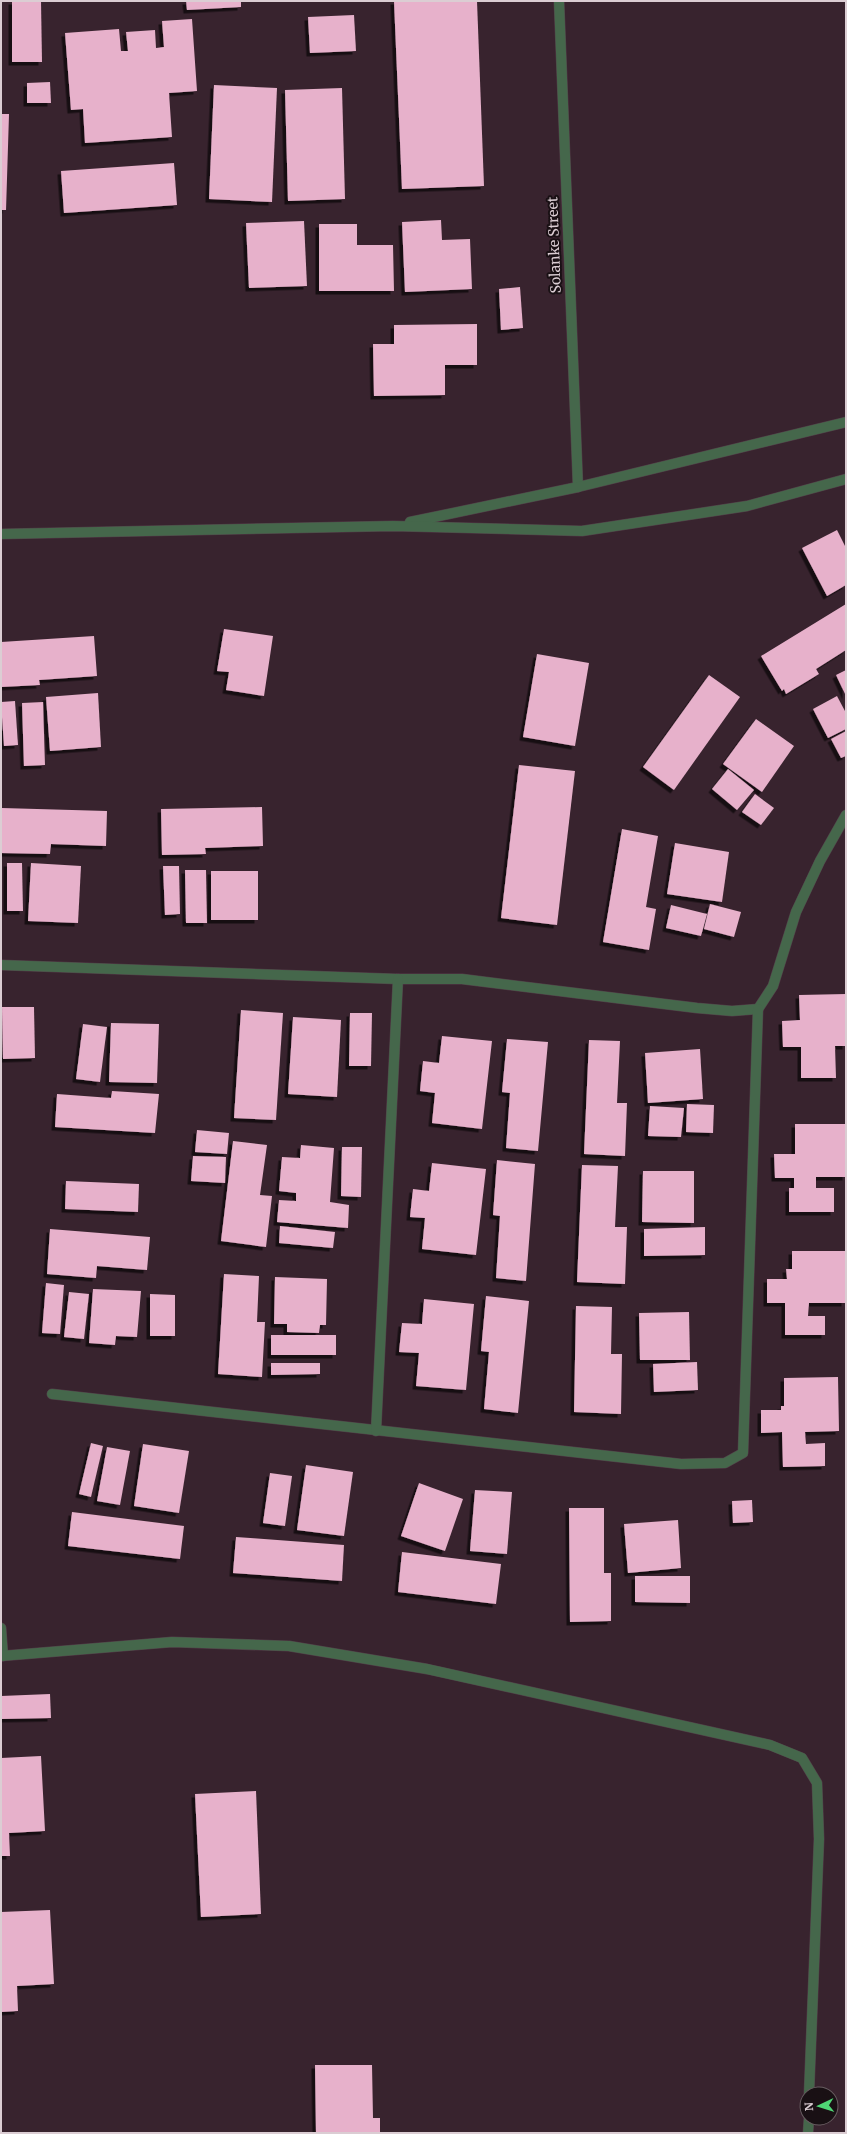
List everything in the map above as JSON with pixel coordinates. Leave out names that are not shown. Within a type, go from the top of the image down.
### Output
[{"type":"street","name":"Solanke Street","points":[[559,1],[578,487]]},
{"type":"street","points":[[392,526],[578,487],[846,422]]},
{"type":"street","points":[[1,534],[392,526],[582,531],[747,506],[846,479]]},
{"type":"street","points":[[52,1394],[680,1464],[725,1462],[743,1453],[758,1009],[773,986],[796,912],[820,861],[846,815]]},
{"type":"street","points":[[1,965],[398,979],[462,979],[697,1008],[732,1011],[758,1009]]},
{"type":"street","points":[[376,1431],[398,979]]},
{"type":"street","points":[[1,1628],[2,1656],[172,1642],[289,1646],[450,1674],[770,1745],[802,1758],[817,1783],[819,1839],[809,2086]]},
{"type":"building","points":[[12,1],[41,1],[42,62],[12,62]]},
{"type":"building","points":[[186,1],[241,1],[241,7],[187,10]]},
{"type":"building","points":[[394,1],[477,1],[484,186],[402,189]]},
{"type":"building","points":[[354,15],[356,51],[310,53],[308,17]]},
{"type":"building","points":[[192,19],[197,91],[169,93],[172,137],[85,143],[83,109],[71,110],[65,33],[119,29],[121,51],[128,51],[126,32],[155,30],[156,48],[164,47],[162,21]]},
{"type":"building","points":[[50,82],[51,103],[27,103],[27,83]]},
{"type":"building","points":[[214,85],[277,88],[272,202],[209,199]]},
{"type":"building","points":[[342,88],[345,199],[288,201],[285,90]]},
{"type":"building","points":[[1,114],[9,114],[6,210],[1,210]]},
{"type":"building","points":[[174,163],[177,205],[64,213],[61,171]]},
{"type":"building","points":[[441,220],[442,240],[470,239],[472,289],[405,292],[402,222]]},
{"type":"building","points":[[304,221],[307,286],[249,288],[246,223]]},
{"type":"building","points":[[319,224],[357,224],[357,245],[393,245],[394,291],[319,291]]},
{"type":"building","points":[[520,287],[523,328],[501,330],[499,289]]},
{"type":"building","points":[[477,324],[477,365],[445,365],[445,395],[374,396],[373,344],[394,344],[394,325]]},
{"type":"building","points":[[837,530],[846,548],[846,585],[827,596],[802,548]]},
{"type":"building","points":[[846,604],[846,650],[816,669],[819,674],[786,694],[784,689],[782,691],[761,656]]},
{"type":"building","points":[[224,629],[273,636],[264,696],[226,690],[229,672],[217,671]]},
{"type":"building","points":[[94,636],[97,676],[39,680],[40,685],[1,687],[1,642]]},
{"type":"building","points":[[537,654],[589,663],[575,746],[523,737]]},
{"type":"building","points":[[846,670],[846,696],[836,675]]},
{"type":"building","points":[[709,675],[740,697],[674,790],[643,767]]},
{"type":"building","points":[[98,693],[101,747],[50,751],[46,697]]},
{"type":"building","points":[[837,696],[846,713],[846,729],[828,738],[813,709]]},
{"type":"building","points":[[15,701],[18,745],[4,746],[1,702]]},
{"type":"building","points":[[43,702],[45,765],[24,766],[22,703]]},
{"type":"building","points":[[756,719],[794,746],[762,792],[723,764]]},
{"type":"building","points":[[846,731],[846,756],[841,758],[831,739]]},
{"type":"building","points":[[519,765],[575,771],[557,925],[501,918]]},
{"type":"building","points":[[728,769],[754,790],[737,810],[712,789]]},
{"type":"building","points":[[755,794],[774,808],[761,825],[742,812]]},
{"type":"building","points":[[262,807],[263,846],[205,848],[206,854],[162,855],[161,809]]},
{"type":"building","points":[[2,808],[107,811],[106,846],[51,844],[50,854],[1,853]]},
{"type":"building","points":[[622,829],[658,836],[646,907],[656,909],[649,950],[603,942]]},
{"type":"building","points":[[675,843],[729,852],[722,902],[667,894]]},
{"type":"building","points":[[7,863],[22,863],[23,911],[7,911]]},
{"type":"building","points":[[31,863],[81,866],[78,923],[28,921]]},
{"type":"building","points":[[163,866],[179,866],[180,914],[165,915]]},
{"type":"building","points":[[185,870],[206,870],[207,923],[186,923]]},
{"type":"building","points":[[211,871],[258,871],[258,920],[211,920]]},
{"type":"building","points":[[710,904],[741,912],[734,937],[704,929]]},
{"type":"building","points":[[671,905],[707,914],[701,936],[666,928]]},
{"type":"building","points":[[846,994],[846,1046],[835,1046],[836,1078],[801,1078],[801,1047],[783,1047],[782,1021],[800,1020],[799,995]]},
{"type":"building","points":[[2,1007],[34,1007],[35,1058],[3,1059]]},
{"type":"building","points":[[241,1010],[283,1013],[276,1120],[234,1118]]},
{"type":"building","points":[[350,1013],[372,1013],[371,1066],[349,1066]]},
{"type":"building","points":[[293,1017],[341,1020],[337,1097],[288,1094]]},
{"type":"building","points":[[111,1023],[159,1024],[157,1083],[109,1082]]},
{"type":"building","points":[[83,1024],[107,1027],[100,1082],[76,1079]]},
{"type":"building","points":[[442,1036],[492,1041],[482,1129],[432,1123],[435,1093],[420,1091],[423,1061],[439,1063]]},
{"type":"building","points":[[507,1039],[548,1042],[538,1151],[506,1148],[510,1093],[502,1092]]},
{"type":"building","points":[[589,1040],[620,1041],[617,1103],[627,1103],[625,1156],[584,1154]]},
{"type":"building","points":[[700,1049],[703,1099],[648,1103],[645,1053]]},
{"type":"building","points":[[112,1091],[159,1094],[155,1133],[55,1127],[57,1094],[111,1098]]},
{"type":"building","points":[[687,1104],[714,1105],[713,1133],[686,1132]]},
{"type":"building","points":[[650,1106],[684,1108],[681,1137],[648,1136]]},
{"type":"building","points":[[795,1124],[845,1124],[846,1177],[816,1177],[816,1188],[834,1188],[834,1212],[789,1212],[789,1188],[794,1188],[794,1178],[775,1178],[774,1154],[795,1154]]},
{"type":"building","points":[[197,1130],[229,1133],[227,1154],[195,1152]]},
{"type":"building","points":[[233,1141],[267,1145],[260,1195],[272,1196],[266,1247],[221,1241]]},
{"type":"building","points":[[301,1145],[334,1148],[330,1202],[349,1205],[348,1228],[277,1222],[279,1200],[296,1201],[296,1193],[279,1191],[282,1157],[300,1158]]},
{"type":"building","points":[[342,1147],[362,1147],[361,1197],[341,1196]]},
{"type":"building","points":[[193,1156],[226,1157],[225,1183],[191,1181]]},
{"type":"building","points":[[497,1160],[535,1164],[526,1281],[496,1278],[500,1216],[493,1215]]},
{"type":"building","points":[[432,1163],[486,1169],[476,1255],[422,1249],[425,1218],[410,1217],[413,1189],[429,1191]]},
{"type":"building","points":[[582,1165],[618,1166],[615,1227],[627,1227],[625,1284],[577,1282]]},
{"type":"building","points":[[643,1171],[694,1171],[694,1223],[642,1222]]},
{"type":"building","points":[[66,1181],[139,1184],[138,1212],[65,1209]]},
{"type":"building","points":[[280,1226],[335,1232],[333,1248],[279,1243]]},
{"type":"building","points":[[705,1227],[705,1255],[644,1256],[644,1229]]},
{"type":"building","points":[[50,1229],[150,1237],[147,1270],[97,1266],[96,1278],[47,1274]]},
{"type":"building","points":[[792,1251],[845,1251],[845,1303],[809,1303],[808,1316],[825,1316],[825,1335],[785,1335],[785,1303],[767,1303],[767,1279],[787,1279],[786,1269],[792,1269]]},
{"type":"building","points":[[224,1274],[259,1276],[257,1322],[265,1322],[262,1377],[218,1374]]},
{"type":"building","points":[[275,1277],[327,1279],[326,1325],[320,1325],[319,1333],[287,1332],[287,1324],[274,1324]]},
{"type":"building","points":[[46,1283],[64,1285],[60,1334],[42,1333]]},
{"type":"building","points":[[93,1289],[141,1291],[137,1337],[116,1336],[115,1345],[89,1343]]},
{"type":"building","points":[[69,1292],[89,1294],[84,1339],[64,1337]]},
{"type":"building","points":[[150,1294],[175,1295],[175,1336],[150,1336]]},
{"type":"building","points":[[486,1296],[529,1301],[518,1413],[484,1409],[489,1352],[481,1351]]},
{"type":"building","points":[[424,1299],[474,1304],[466,1390],[416,1386],[419,1353],[399,1352],[402,1323],[422,1324]]},
{"type":"building","points":[[576,1306],[612,1307],[611,1354],[622,1354],[621,1414],[574,1412]]},
{"type":"building","points":[[689,1312],[690,1360],[640,1360],[639,1313]]},
{"type":"building","points":[[271,1335],[336,1335],[336,1355],[271,1355]]},
{"type":"building","points":[[697,1362],[698,1390],[654,1392],[653,1364]]},
{"type":"building","points":[[271,1363],[320,1363],[320,1374],[271,1375]]},
{"type":"building","points":[[838,1377],[839,1431],[805,1432],[806,1444],[825,1443],[825,1466],[783,1467],[782,1432],[761,1433],[761,1410],[781,1410],[781,1406],[784,1406],[784,1378]]},
{"type":"building","points":[[91,1443],[103,1446],[91,1497],[79,1494]]},
{"type":"building","points":[[143,1444],[189,1451],[179,1513],[134,1506]]},
{"type":"building","points":[[107,1447],[130,1451],[120,1505],[97,1501]]},
{"type":"building","points":[[306,1465],[353,1472],[344,1536],[297,1530]]},
{"type":"building","points":[[270,1473],[292,1476],[285,1526],[263,1523]]},
{"type":"building","points":[[419,1483],[463,1499],[445,1551],[401,1536]]},
{"type":"building","points":[[475,1490],[512,1492],[507,1554],[470,1551]]},
{"type":"building","points":[[752,1500],[753,1522],[733,1523],[732,1501]]},
{"type":"building","points":[[569,1508],[604,1508],[604,1573],[611,1573],[611,1621],[570,1622]]},
{"type":"building","points":[[72,1512],[184,1526],[180,1559],[68,1546]]},
{"type":"building","points":[[678,1520],[681,1568],[628,1573],[624,1524]]},
{"type":"building","points":[[236,1537],[344,1545],[342,1581],[233,1573]]},
{"type":"building","points":[[402,1552],[501,1564],[496,1604],[398,1592]]},
{"type":"building","points":[[635,1576],[690,1576],[690,1603],[635,1602]]},
{"type":"building","points":[[50,1694],[51,1718],[1,1719],[1,1696]]},
{"type":"building","points":[[41,1756],[45,1831],[9,1833],[10,1856],[1,1856],[1,1758]]},
{"type":"building","points":[[256,1791],[261,1914],[201,1917],[195,1794]]},
{"type":"building","points":[[50,1910],[54,1984],[17,1986],[18,2011],[1,2012],[1,1912]]},
{"type":"building","points":[[315,2065],[372,2065],[373,2118],[380,2118],[380,2133],[316,2133]]}]
